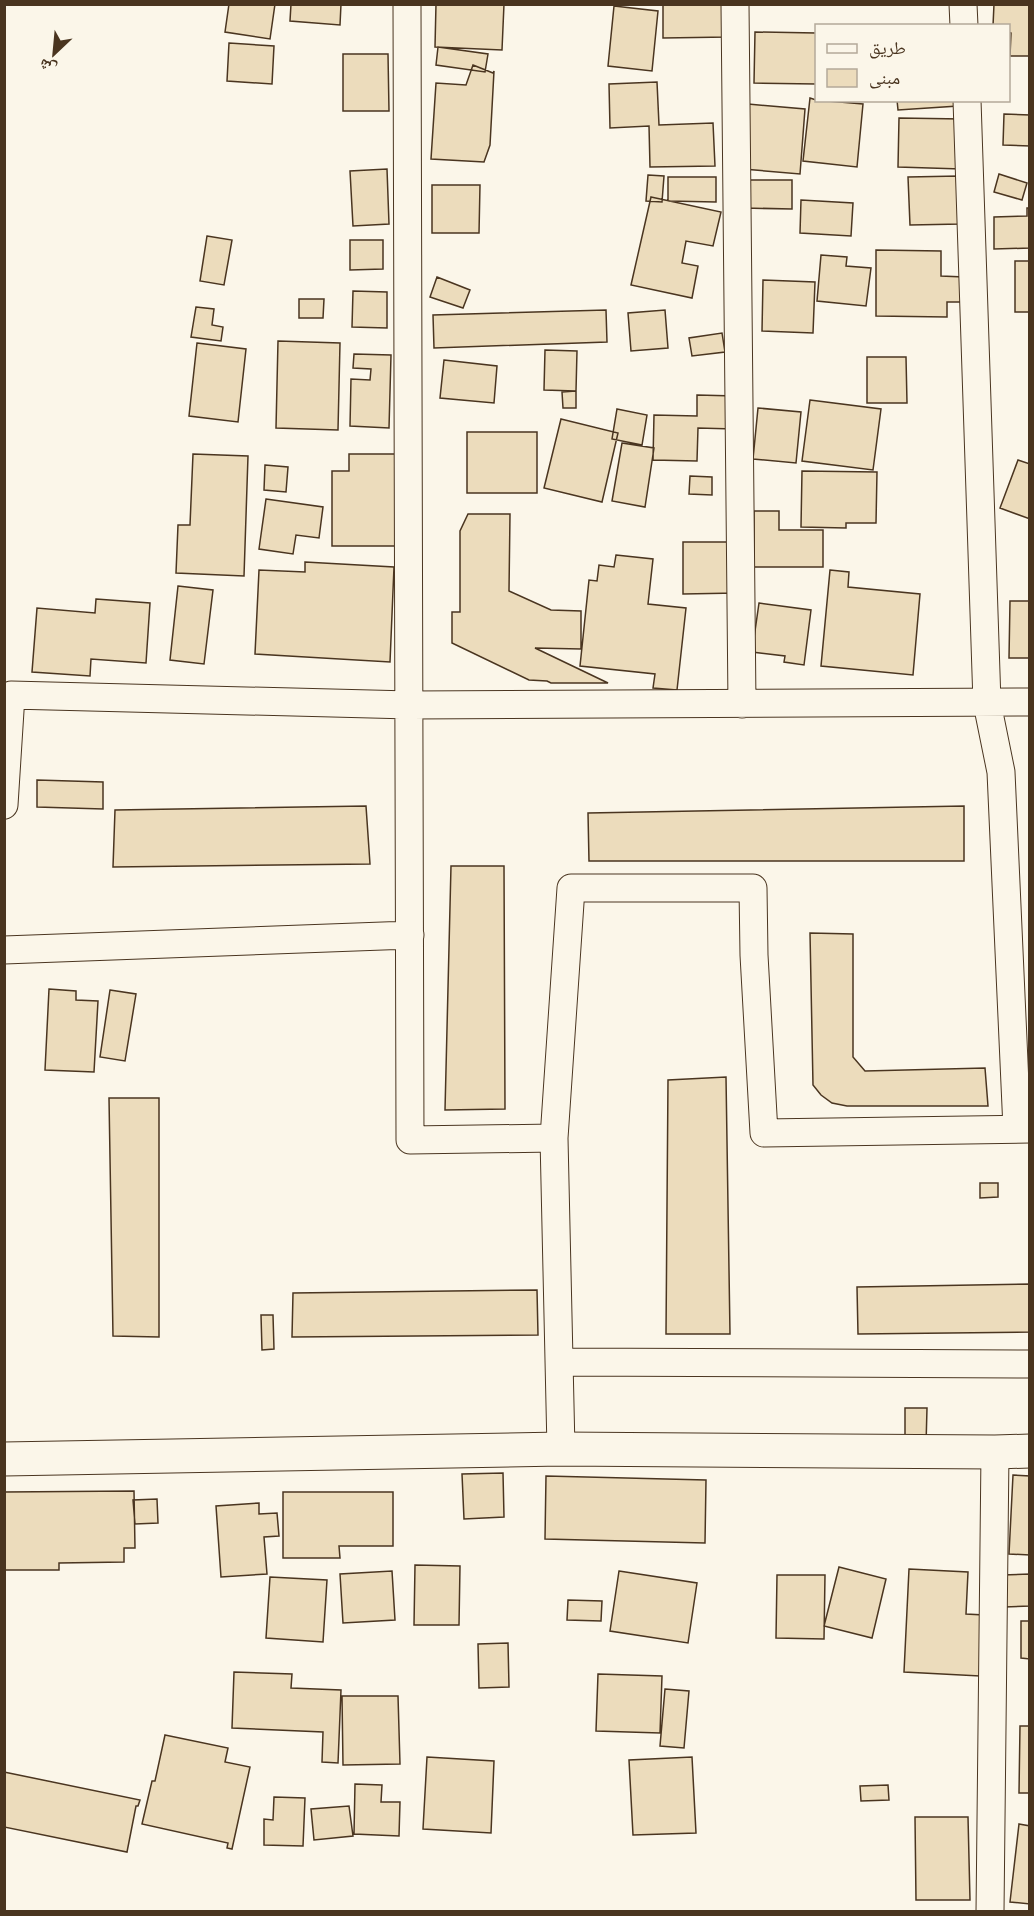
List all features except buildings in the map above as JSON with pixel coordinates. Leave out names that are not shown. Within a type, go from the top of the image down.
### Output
[{"type":"main road","points":[[4,1459],[561,1449],[995,1452],[1029,1450]]},
{"type":"street","points":[[407,4],[406,368],[410,705],[410,1140],[554,1138]]},
{"type":"street","points":[[735,4],[742,704]]},
{"type":"street","points":[[963,4],[964,24]]},
{"type":"street","points":[[561,1449],[554,1138],[571,888],[753,888],[754,955],[764,1133],[1023,1129],[1001,772],[987,702],[967,102]]},
{"type":"street","points":[[4,805],[11,696],[410,705],[1029,702]]},
{"type":"street","points":[[4,950],[410,935]]},
{"type":"street","points":[[559,1362],[1029,1364]]},
{"type":"street","points":[[990,1911],[995,1452]]}]
